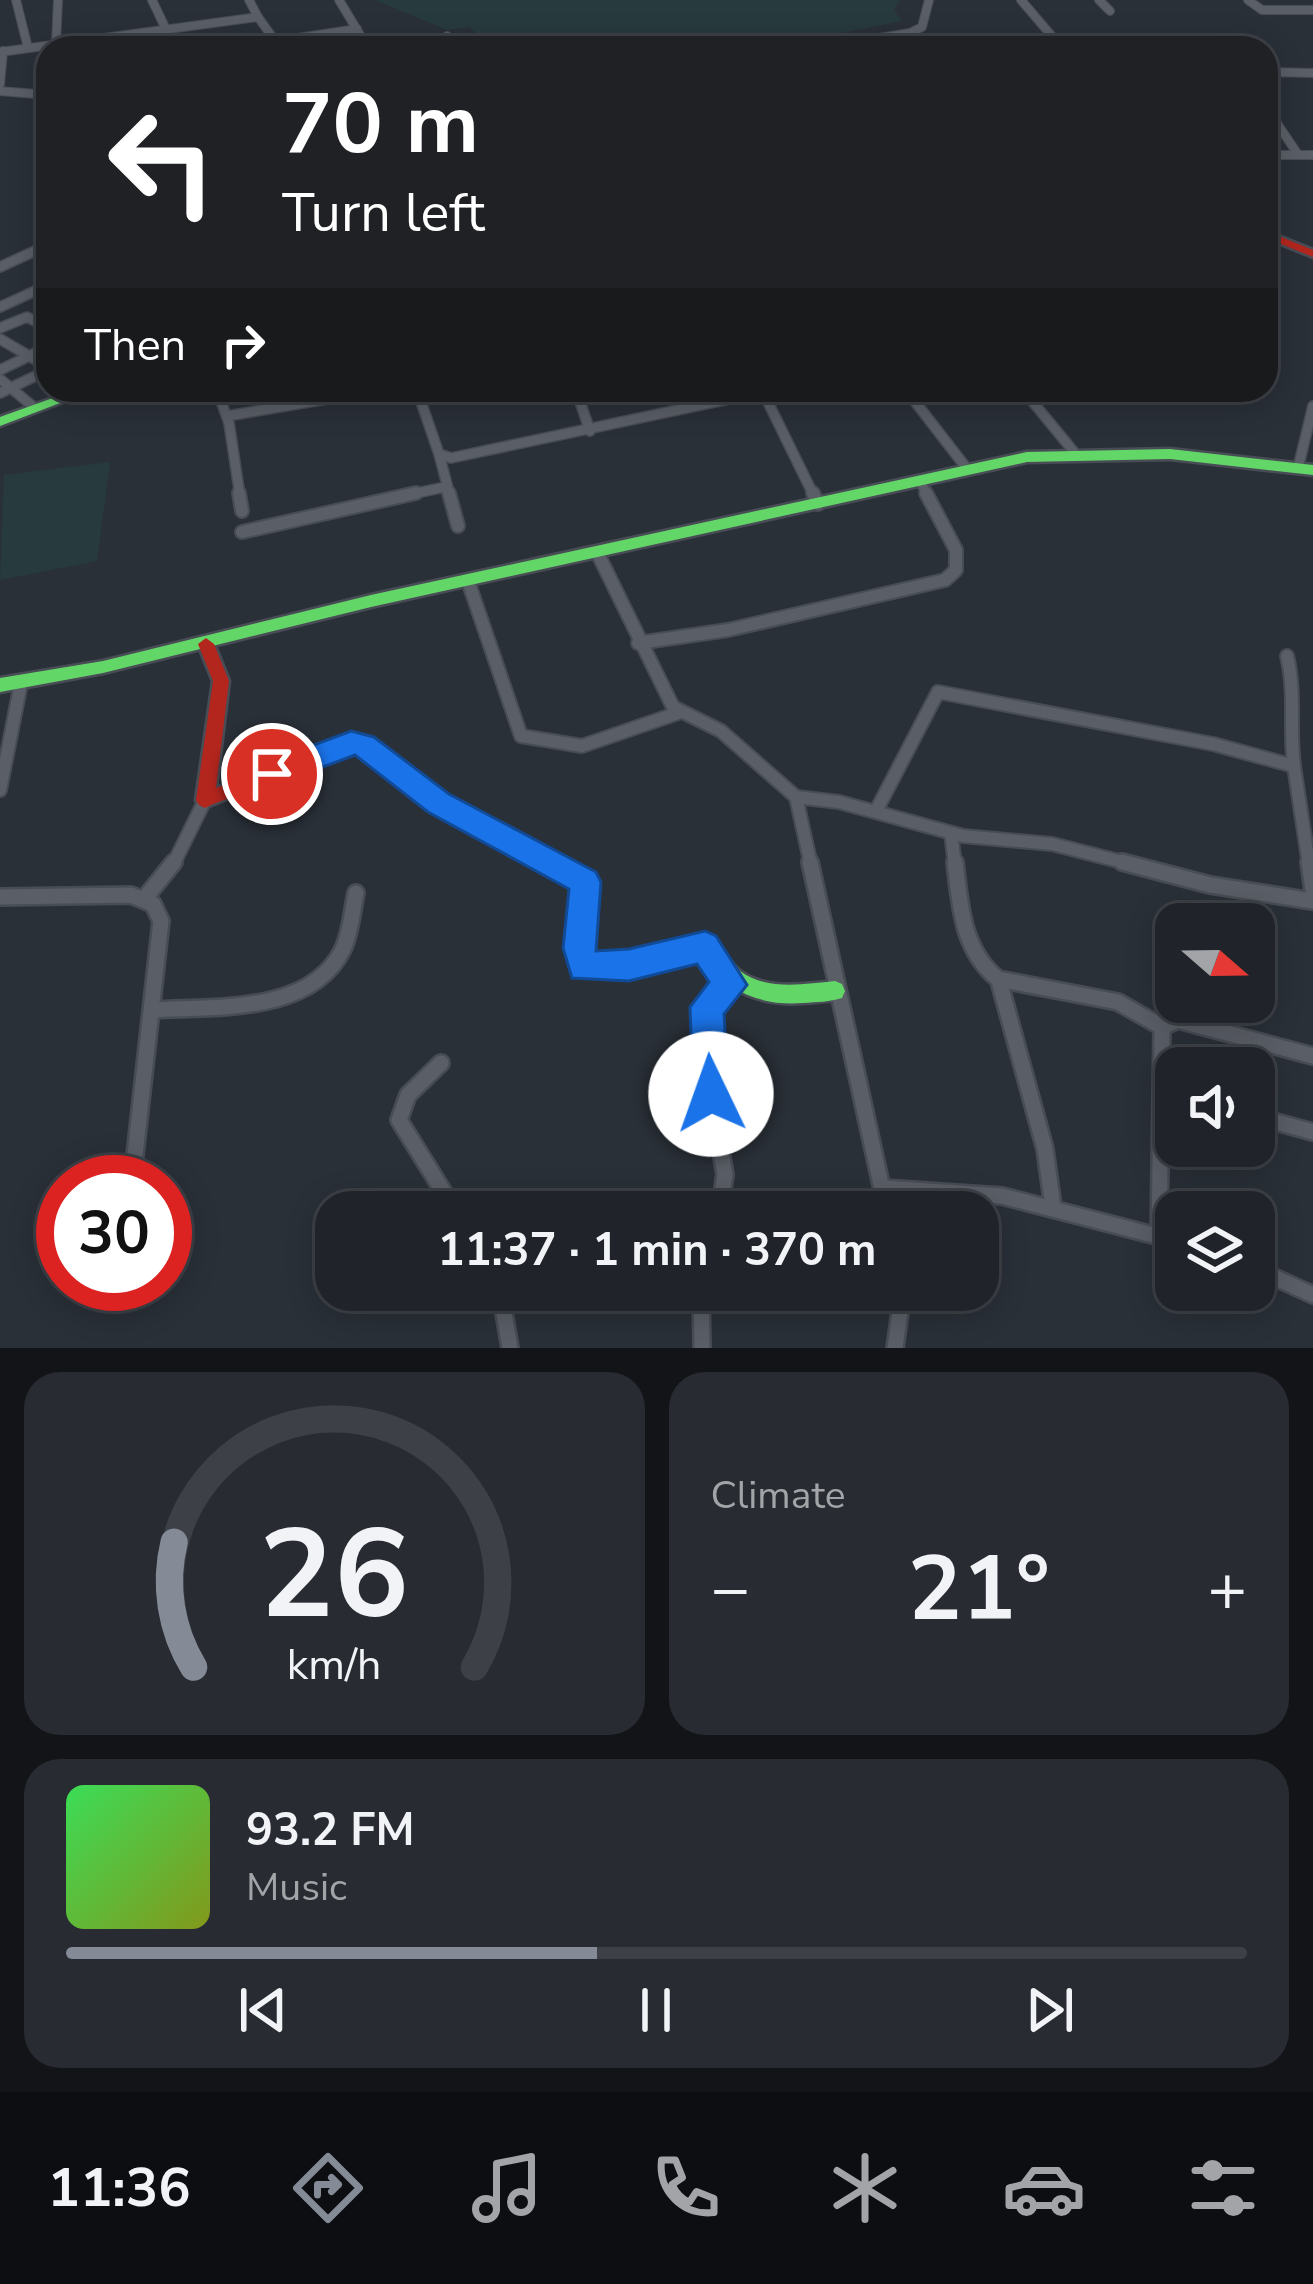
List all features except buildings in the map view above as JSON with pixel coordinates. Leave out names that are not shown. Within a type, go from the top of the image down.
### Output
[{"type":"street","points":[[16,0],[28,48]]},
{"type":"street","points":[[56,36],[58,0]]},
{"type":"street","points":[[152,0],[167,36]]},
{"type":"street","points":[[249,0],[273,36]]},
{"type":"street","points":[[339,0],[361,36]]},
{"type":"street","points":[[895,36],[922,27],[929,0]]},
{"type":"street","points":[[1021,0],[1052,36]]},
{"type":"street","points":[[1100,0],[1111,11]]},
{"type":"street","points":[[1248,0],[1262,10],[1313,10]]},
{"type":"street","points":[[113,36],[258,17]]},
{"type":"street","points":[[321,36],[357,29]]},
{"type":"street","points":[[36,47],[2,52],[0,88],[36,93]]},
{"type":"street","points":[[1278,73],[1313,74]]},
{"type":"street","points":[[1278,125],[1297,154]]},
{"type":"street","points":[[1278,155],[1313,155]]},
{"type":"street","points":[[1278,239],[1313,254]]},
{"type":"street","points":[[2,264],[36,250]]},
{"type":"street","points":[[0,307],[35,291]]},
{"type":"street","points":[[0,328],[27,317],[36,322]]},
{"type":"street","points":[[0,339],[36,360]]},
{"type":"street","points":[[0,370],[36,353]]},
{"type":"street","points":[[0,393],[36,375]]},
{"type":"street","points":[[0,379],[35,408]]},
{"type":"street","points":[[0,422],[51,402]]},
{"type":"street","points":[[221,402],[242,512]]},
{"type":"street","points":[[226,416],[309,402]]},
{"type":"street","points":[[422,402],[458,526]]},
{"type":"street","points":[[580,402],[590,431]]},
{"type":"street","points":[[440,454],[456,457],[718,402]]},
{"type":"street","points":[[771,402],[818,505]]},
{"type":"street","points":[[915,402],[968,470]]},
{"type":"street","points":[[1033,402],[1074,452]]},
{"type":"street","points":[[0,685],[206,644],[968,470],[1074,452],[1164,452],[1306,469],[1313,406]]},
{"type":"street","points":[[638,643],[728,631],[945,580],[956,570],[956,550],[920,481]]},
{"type":"street","points":[[242,532],[445,487]]},
{"type":"street","points":[[598,554],[660,689],[678,713],[721,731],[796,797],[951,833],[1052,844],[1180,879],[1313,901]]},
{"type":"street","points":[[468,581],[521,736],[559,749],[594,747],[678,713]]},
{"type":"street","points":[[0,897],[145,898],[166,877],[206,800],[221,681],[206,644]]},
{"type":"street","points":[[1287,656],[1294,683],[1288,717],[1313,890]]},
{"type":"street","points":[[0,790],[21,683]]},
{"type":"street","points":[[876,812],[938,692],[1213,744],[1294,766]]},
{"type":"street","points":[[206,800],[351,742],[364,746],[438,803],[585,882],[579,948],[584,967],[629,965],[705,947],[730,985],[767,995],[835,991]]},
{"type":"street","points":[[796,797],[835,991],[884,1191]]},
{"type":"street","points":[[951,833],[970,939],[981,966],[999,981],[1134,1005],[1162,1027],[1164,1047]]},
{"type":"street","points":[[152,1010],[281,997],[308,986],[343,950],[356,893]]},
{"type":"street","points":[[135,1155],[161,921],[145,898]]},
{"type":"street","points":[[999,981],[1009,1029],[1046,1136],[1053,1207]]},
{"type":"street","points":[[722,1191],[725,1175],[711,1094],[707,1007],[730,985]]},
{"type":"street","points":[[1162,1027],[1178,1021],[1313,1057]]},
{"type":"street","points":[[442,1063],[414,1086],[400,1106],[399,1120],[443,1191]]},
{"type":"street","points":[[1275,1122],[1313,1132]]},
{"type":"street","points":[[883,1188],[971,1192],[1053,1207],[1155,1236]]},
{"type":"street","points":[[1275,1278],[1313,1295]]},
{"type":"street","points":[[504,1311],[510,1348]]},
{"type":"street","points":[[701,1311],[702,1348]]},
{"type":"street","points":[[895,1348],[900,1311]]},
{"type":"green space","points":[[375,0],[900,0],[894,10],[902,21],[825,36],[479,36],[469,27],[447,30]]},
{"type":"green space","points":[[110,462],[97,561],[0,580],[4,475]]},
{"type":"traffic: fast","points":[[0,422],[54,402]]},
{"type":"traffic: fast","points":[[0,685],[103,667],[371,601],[1027,457],[1170,454],[1313,470]]},
{"type":"traffic: fast","points":[[504,839],[585,882],[579,948],[584,966],[629,965],[705,947],[734,978],[761,992],[835,991]]},
{"type":"traffic: jam","points":[[1278,239],[1313,254]]},
{"type":"traffic: jam","points":[[206,644],[221,681],[205,800],[351,743],[363,746],[438,803],[504,839]]},
{"type":"route","points":[[272,774],[351,742],[364,746],[438,803],[585,882],[579,948],[584,967],[629,965],[705,947],[730,985],[707,1007],[711,1094]]}]
